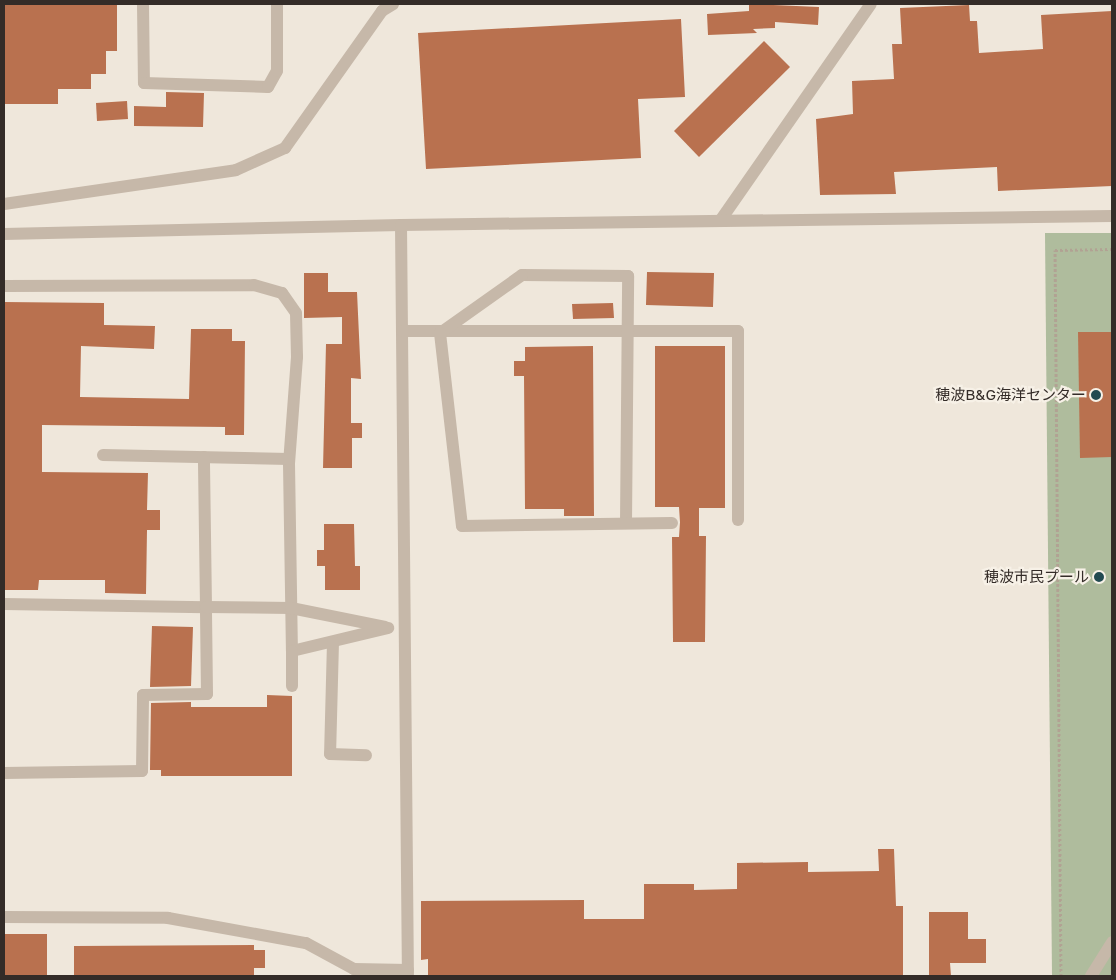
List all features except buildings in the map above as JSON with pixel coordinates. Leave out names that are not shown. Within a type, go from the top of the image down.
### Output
[{"type":"street","points":[[143,4],[144,83],[268,87],[277,72],[277,4]]},
{"type":"street","points":[[4,204],[236,170],[284,148],[382,11],[393,4]]},
{"type":"street","points":[[720,221],[871,4]]},
{"type":"street","points":[[4,234],[401,225],[1112,216]]},
{"type":"street","points":[[4,918],[168,918],[306,942],[354,969],[408,973],[401,225]]},
{"type":"street","points":[[440,333],[522,275],[628,276],[626,524]]},
{"type":"street","points":[[4,286],[254,285],[282,294],[296,313],[297,357],[289,459],[292,686]]},
{"type":"street","points":[[402,331],[440,333],[738,331],[738,520]]},
{"type":"street","points":[[440,333],[462,526],[672,523]]},
{"type":"street","points":[[103,455],[289,459]]},
{"type":"street","points":[[4,773],[142,771],[144,695],[207,694],[204,457]]},
{"type":"street","points":[[4,604],[291,608],[388,628],[405,628]]},
{"type":"street","points":[[292,651],[388,628]]},
{"type":"street","points":[[333,642],[330,754],[366,755]]},
{"type":"street","points":[[1090,976],[1112,942]]},
{"type":"path","points":[[1061,976],[1055,250],[1112,249]]},
{"type":"green space","points":[[1045,233],[1112,233],[1112,976],[1052,976]]},
{"type":"place","name":"穂波B&G海洋センター","points":[[1096,395]]},
{"type":"place","name":"穂波市民プール","points":[[1099,577]]}]
